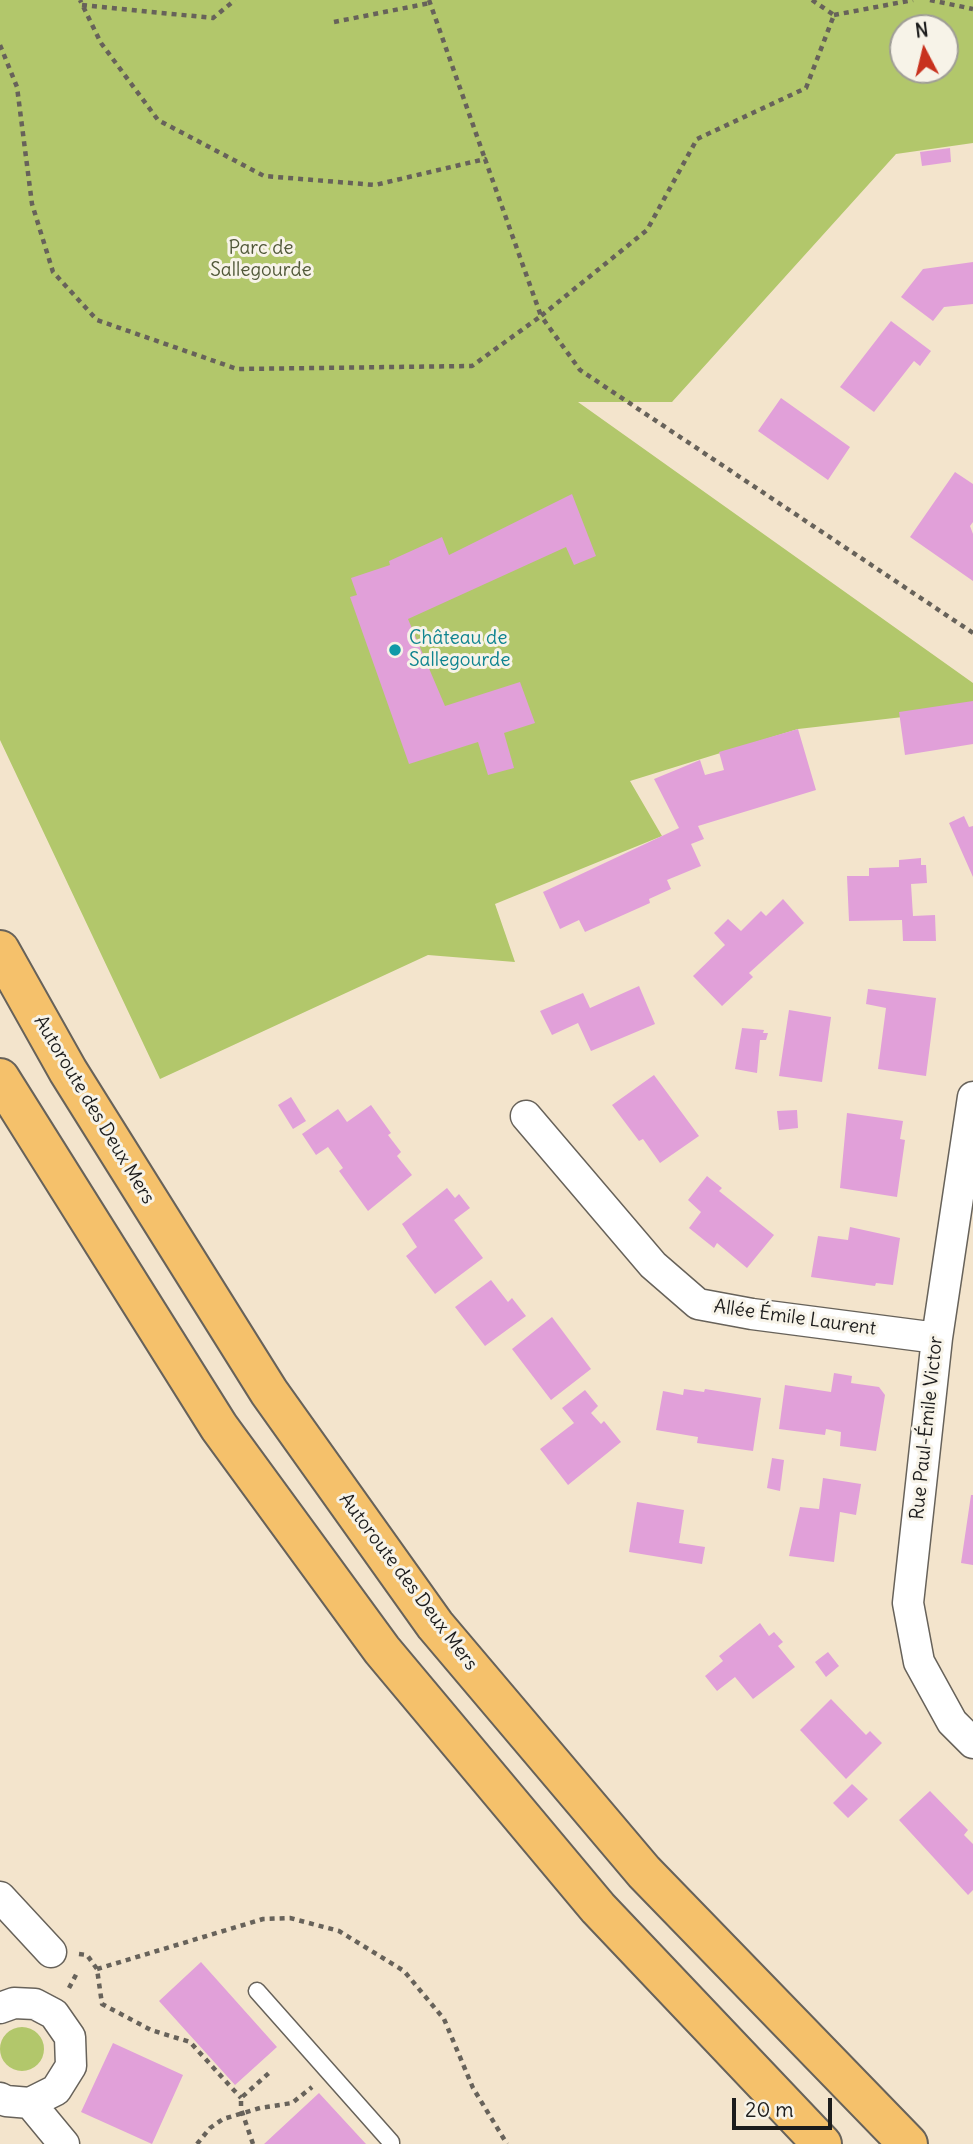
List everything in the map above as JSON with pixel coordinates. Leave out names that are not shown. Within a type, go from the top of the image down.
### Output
[{"type":"highway","name":"Autoroute des Deux Mers","points":[[0,950],[68,1072],[269,1392],[435,1625],[644,1872],[908,2144]]},
{"type":"highway","points":[[0,1078],[219,1427],[382,1650],[598,1908],[822,2144]]},
{"type":"street","name":"Rue Paul-Émile Victor","points":[[973,1097],[937,1338],[908,1603],[919,1662],[952,1722],[973,1743]]},
{"type":"street","name":"Allée Émile Laurent","points":[[526,1116],[653,1265],[698,1304],[752,1314],[937,1338]]},
{"type":"street","points":[[0,1897],[51,1952]]},
{"type":"street","points":[[0,2008],[14,2003],[35,2004],[54,2014],[70,2038],[71,2066],[55,2090],[30,2103],[0,2098]]},
{"type":"street","points":[[30,2103],[64,2144]]},
{"type":"lane","points":[[257,1992],[391,2144]]},
{"type":"path","points":[[81,3],[214,19],[234,0]]},
{"type":"path","points":[[812,0],[834,15],[913,0]]},
{"type":"path","points":[[930,0],[973,9]]},
{"type":"path","points":[[334,22],[430,2],[541,316],[580,370],[973,634]]},
{"type":"path","points":[[81,3],[101,43],[158,120],[264,176],[375,184],[485,159]]},
{"type":"path","points":[[0,44],[17,88],[32,204],[53,272],[97,320],[237,369],[472,366],[541,316],[647,230],[697,139],[806,88],[834,15]]},
{"type":"path","points":[[253,2144],[243,2114],[241,2098],[190,2042],[151,2030],[102,2004],[97,1969],[263,1919],[289,1918],[339,1931],[404,1971],[443,2019],[473,2088],[507,2144]]},
{"type":"path","points":[[241,2098],[270,2072]]},
{"type":"path","points":[[198,2144],[210,2127],[223,2119],[260,2108],[292,2103],[316,2084]]},
{"type":"green space","name":"Parc de Sallegourde","points":[[0,0],[973,0],[973,143],[896,154],[672,402],[578,402],[973,683],[973,709],[798,729],[630,781],[662,836],[495,904],[515,962],[428,955],[160,1079],[0,740]]},
{"type":"green space","points":[[22,2027],[31,2028],[38,2033],[43,2040],[43,2058],[38,2065],[31,2070],[22,2071],[13,2070],[6,2065],[1,2058],[0,2049],[1,2040],[6,2033],[13,2028]]},
{"type":"building","points":[[950,148],[951,162],[922,166],[920,152]]},
{"type":"building","points":[[973,262],[973,304],[944,307],[933,321],[901,297],[923,269]]},
{"type":"building","points":[[891,321],[931,351],[920,366],[914,361],[874,412],[840,387]]},
{"type":"building","points":[[781,398],[850,447],[828,480],[758,431]]},
{"type":"building","points":[[955,472],[973,484],[973,522],[970,526],[973,534],[973,581],[910,537]]},
{"type":"building","name":"Château de Sallegourde","points":[[572,494],[596,556],[574,565],[566,547],[408,619],[445,706],[520,682],[535,723],[504,733],[514,768],[488,775],[478,742],[409,764],[350,597],[357,595],[351,578],[390,565],[389,561],[442,537],[449,555]]},
{"type":"building","points":[[973,701],[973,744],[905,755],[899,712]]},
{"type":"building","points":[[798,729],[816,790],[698,826],[704,839],[691,844],[701,866],[667,880],[671,889],[649,899],[650,903],[585,932],[579,920],[560,929],[543,892],[679,828],[654,779],[700,760],[705,775],[724,770],[719,752]]},
{"type":"building","points":[[964,816],[969,827],[973,826],[973,877],[949,823]]},
{"type":"building","points":[[921,858],[921,865],[926,865],[927,883],[911,884],[913,916],[935,915],[936,941],[903,941],[902,920],[849,921],[847,876],[869,876],[869,868],[899,867],[899,860]]},
{"type":"building","points":[[783,899],[804,923],[749,973],[753,977],[722,1006],[693,976],[725,945],[714,933],[728,919],[741,931],[761,911],[766,916]]},
{"type":"building","points":[[639,986],[655,1024],[591,1051],[578,1023],[552,1035],[540,1011],[583,993],[590,1008]]},
{"type":"building","points":[[868,989],[936,998],[926,1076],[878,1069],[886,1008],[866,1004]]},
{"type":"building","points":[[789,1010],[831,1017],[822,1082],[779,1076]]},
{"type":"building","points":[[742,1028],[764,1030],[763,1033],[768,1033],[766,1040],[760,1040],[757,1073],[735,1069]]},
{"type":"building","points":[[654,1075],[699,1136],[660,1163],[643,1139],[639,1141],[612,1105]]},
{"type":"building","points":[[291,1097],[306,1121],[293,1129],[278,1105]]},
{"type":"building","points":[[371,1105],[401,1152],[397,1156],[412,1175],[368,1211],[339,1171],[343,1168],[328,1147],[316,1155],[302,1134],[338,1109],[347,1122]]},
{"type":"building","points":[[797,1110],[798,1128],[779,1130],[777,1111]]},
{"type":"building","points":[[847,1113],[903,1121],[900,1139],[905,1140],[897,1197],[840,1188]]},
{"type":"building","points":[[707,1176],[722,1188],[719,1191],[774,1235],[747,1268],[717,1243],[714,1248],[689,1228],[701,1212],[688,1200]]},
{"type":"building","points":[[447,1188],[455,1198],[459,1194],[470,1208],[454,1220],[483,1258],[435,1294],[406,1256],[417,1247],[402,1224]]},
{"type":"building","points":[[850,1227],[900,1238],[893,1285],[876,1283],[875,1286],[811,1277],[818,1236],[848,1240]]},
{"type":"building","points":[[491,1280],[508,1302],[512,1298],[526,1316],[485,1346],[455,1307]]},
{"type":"building","points":[[552,1317],[591,1369],[551,1400],[512,1349]]},
{"type":"building","points":[[834,1373],[852,1376],[851,1383],[879,1387],[885,1395],[876,1451],[840,1446],[841,1432],[826,1429],[825,1435],[779,1429],[785,1385],[831,1392]]},
{"type":"building","points":[[684,1389],[704,1392],[705,1389],[761,1398],[753,1451],[697,1443],[698,1437],[656,1430],[663,1391],[683,1395]]},
{"type":"building","points":[[585,1390],[598,1406],[591,1413],[601,1424],[604,1421],[621,1442],[568,1485],[540,1449],[574,1423],[562,1408]]},
{"type":"building","points":[[772,1458],[784,1460],[780,1491],[767,1488]]},
{"type":"building","points":[[823,1478],[861,1484],[856,1515],[840,1512],[834,1562],[789,1556],[800,1507],[819,1509]]},
{"type":"building","points":[[973,1495],[973,1565],[961,1563]]},
{"type":"building","points":[[637,1502],[684,1510],[679,1543],[705,1547],[702,1564],[629,1552]]},
{"type":"building","points":[[760,1623],[769,1636],[774,1632],[783,1642],[778,1646],[795,1667],[753,1699],[735,1677],[717,1691],[705,1676],[723,1661],[719,1656]]},
{"type":"building","points":[[828,1652],[839,1666],[826,1677],[815,1662]]},
{"type":"building","points":[[831,1699],[866,1735],[870,1731],[882,1743],[846,1779],[800,1730]]},
{"type":"building","points":[[852,1784],[868,1799],[848,1818],[833,1803]]},
{"type":"building","points":[[930,1791],[968,1830],[964,1835],[973,1844],[973,1890],[968,1895],[899,1820]]},
{"type":"building","points":[[201,1962],[277,2047],[235,2085],[159,2001]]},
{"type":"building","points":[[113,2043],[183,2075],[152,2144],[81,2112]]},
{"type":"building","points":[[319,2093],[366,2144],[264,2144]]},
{"type":"place","name":"Château de Sallegourde","points":[[395,650]]}]
